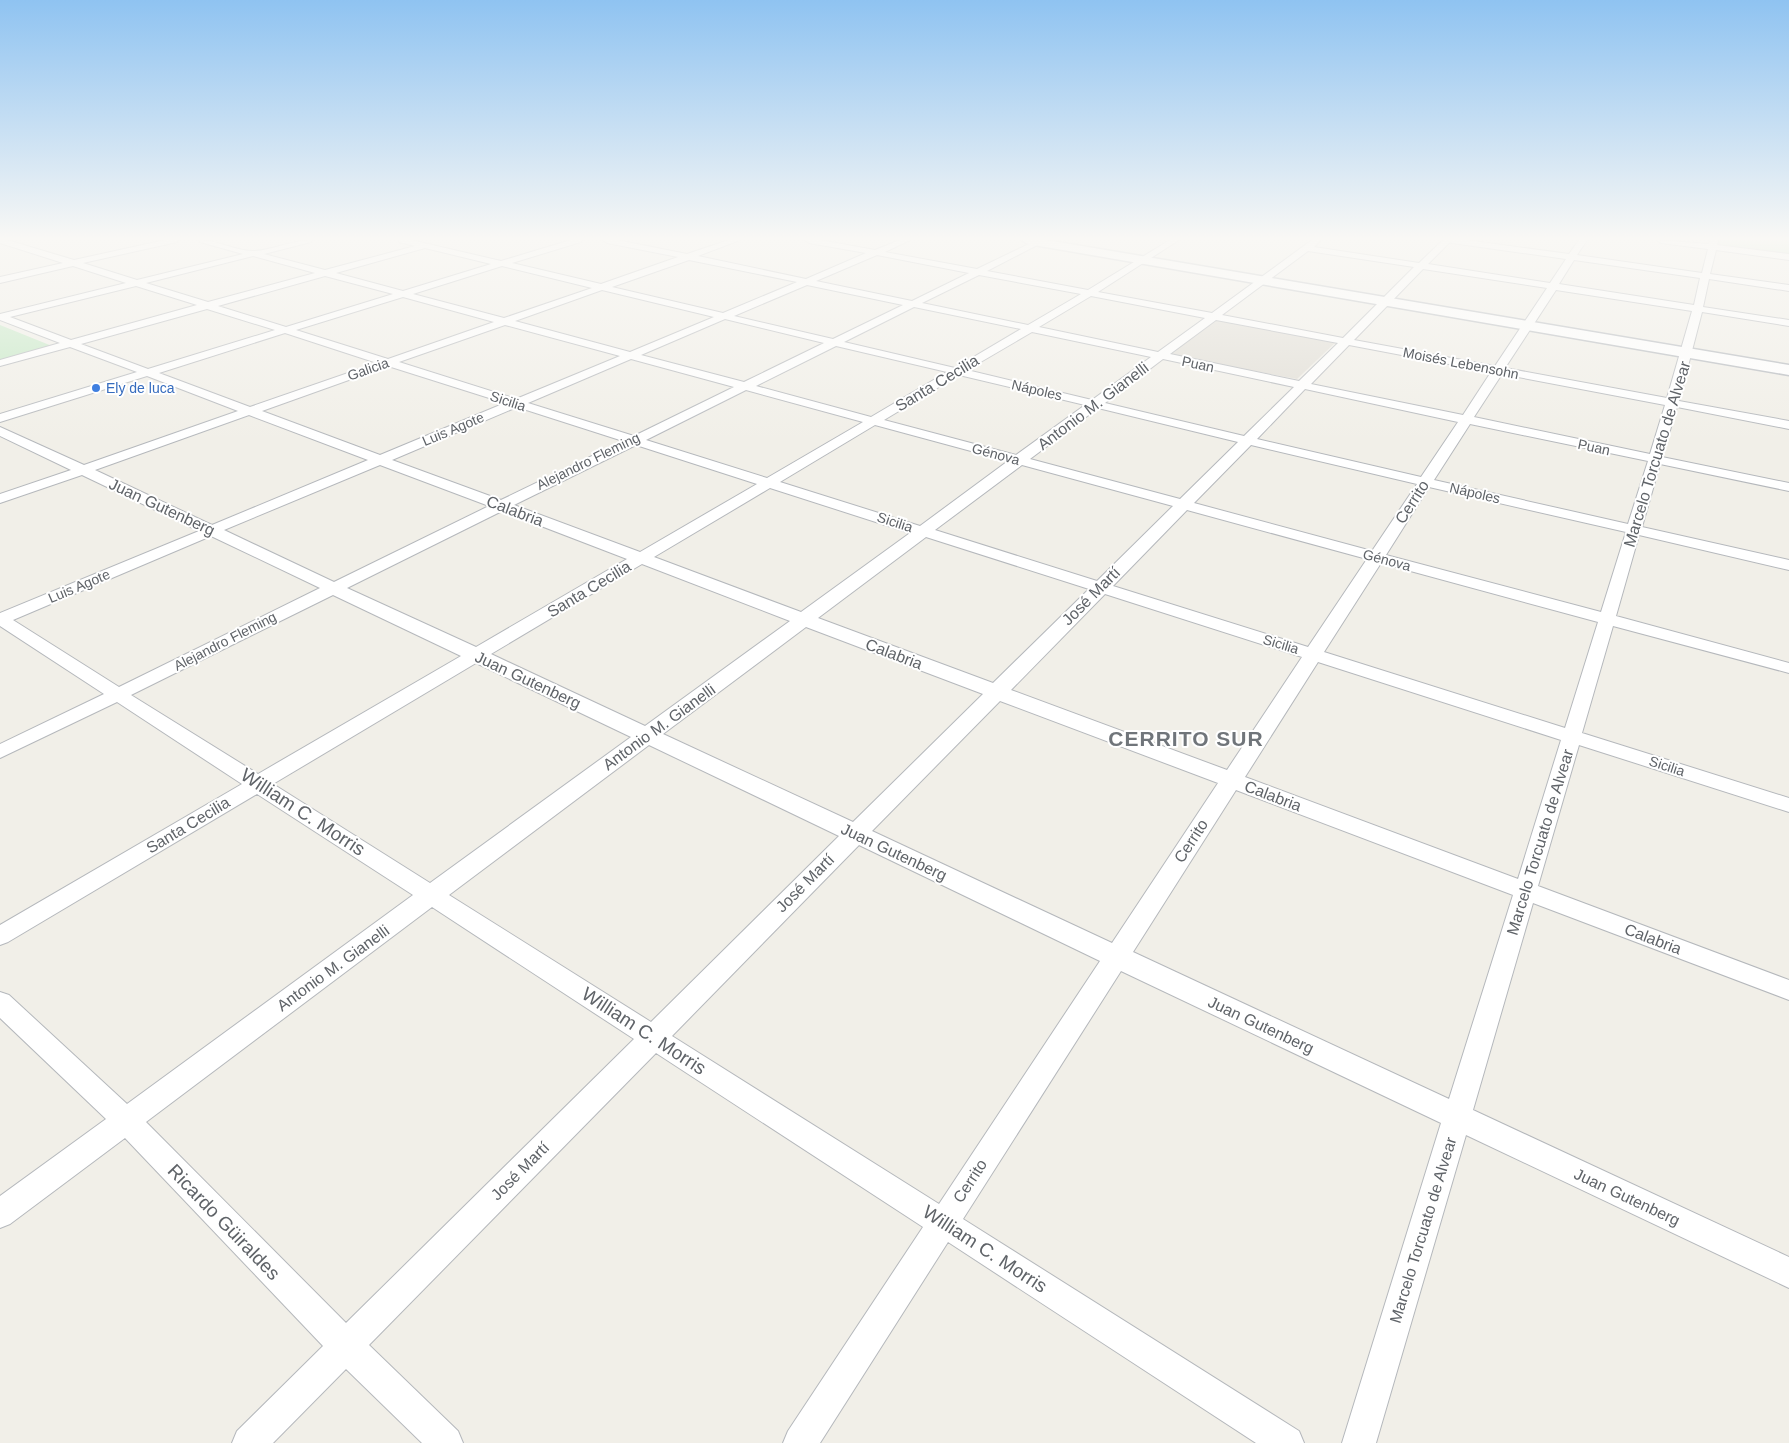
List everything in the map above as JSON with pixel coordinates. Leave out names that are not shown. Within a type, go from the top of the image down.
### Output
[{"type":"main road","points":[[1420,307],[1789,370]]},
{"type":"street","points":[[0,317],[39,307]]},
{"type":"street","points":[[0,363],[200,307]]},
{"type":"street","name":"Sicilia","points":[[209,307],[388,362],[1789,805]]},
{"type":"street","points":[[0,418],[359,307]]},
{"type":"street","name":"Génova","points":[[453,307],[1789,668]]},
{"type":"street","name":"Galicia","points":[[0,499],[544,307]]},
{"type":"street","name":"Nápoles","points":[[688,307],[1424,482],[1789,565]]},
{"type":"street","name":"Luis Agote","points":[[0,619],[744,307]]},
{"type":"street","name":"Alejandro Fleming","points":[[0,752],[901,307]]},
{"type":"street","name":"Puan","points":[[931,307],[1789,488]]},
{"type":"street","name":"Santa Cecilia","points":[[0,936],[1065,307]]},
{"type":"street","name":"Moisés Lebensohn","points":[[1167,307],[1789,425]]},
{"type":"street","name":"Antonio M. Gianelli","points":[[0,1214],[1226,307]]},
{"type":"street","name":"José Martí","points":[[250,1443],[1300,385],[1382,307]]},
{"type":"street","name":"Cerrito","points":[[800,1443],[1539,307]]},
{"type":"street","points":[[1686,307],[1789,323]]},
{"type":"street","name":"Marcelo Torcuato de Alvear","points":[[1359,1443],[1688,352],[1697,309]]},
{"type":"street","name":"Calabria","points":[[0,317],[1789,990]]},
{"type":"street","name":"Juan Gutenberg","points":[[0,431],[1789,1273]]},
{"type":"street","name":"William C. Morris","points":[[0,619],[1287,1443]]},
{"type":"street","name":"Ricardo Güiraldes","points":[[0,1002],[126,1121],[346,1346],[446,1443]]},
{"type":"shaded area","points":[[1218,318],[1338,340],[1297,379],[1169,355]]},
{"type":"green space","points":[[0,325],[52,346],[0,360]]},
{"type":"place","name":"Ely de luca","points":[[96,388]]},
{"type":"district","name":"CERRITO SUR","points":[[1186,738]]}]
